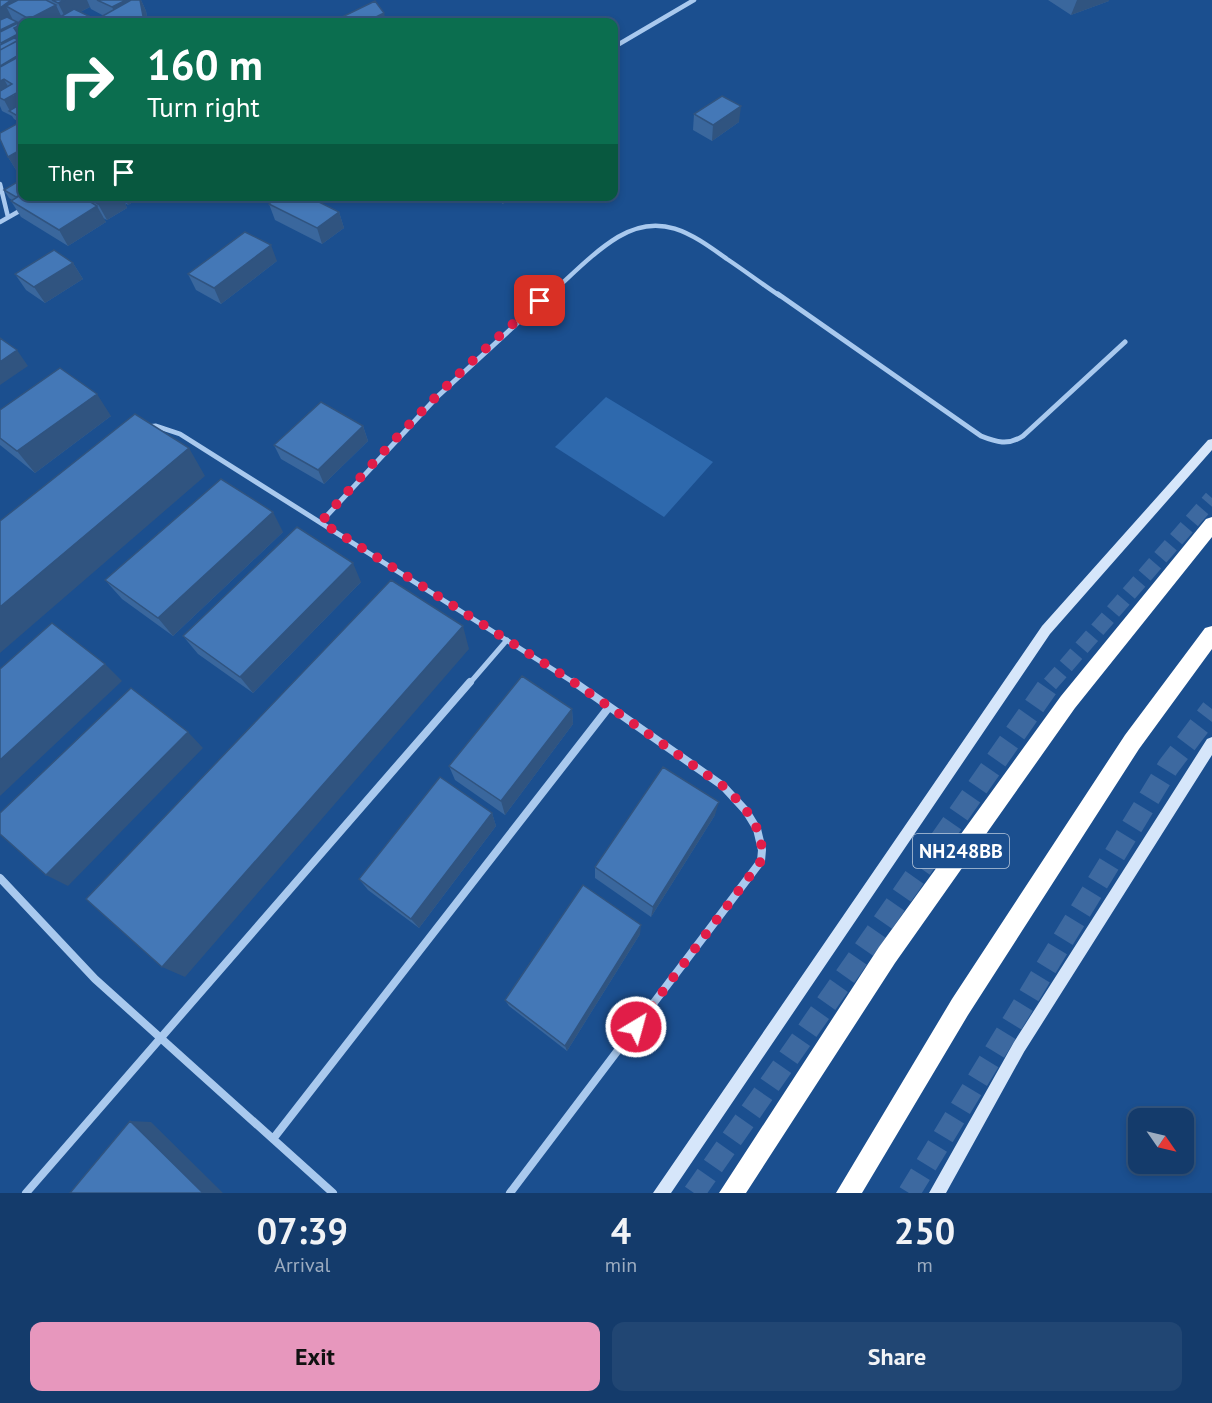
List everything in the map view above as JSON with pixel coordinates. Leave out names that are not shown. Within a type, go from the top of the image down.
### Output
[{"type":"highway","name":"NH248BB","points":[[731,1193],[887,956],[1068,702],[1212,524]]},
{"type":"highway","points":[[848,1193],[960,1007],[1126,752],[1212,634]]},
{"type":"street","points":[[618,45],[694,0]]},
{"type":"street","points":[[0,184],[8,217]]},
{"type":"street","points":[[0,222],[26,207]]},
{"type":"street","points":[[321,522],[375,460],[508,328],[616,240],[637,228],[652,225],[678,229],[694,236],[981,436],[996,443],[1016,441],[1023,436],[1125,342]]},
{"type":"street","points":[[136,431],[156,426],[180,434],[507,640],[723,786],[736,798],[758,830],[763,847],[761,861],[510,1193]]},
{"type":"street","points":[[661,1193],[1046,630],[1212,443]]},
{"type":"street","points":[[26,1193],[507,640]]},
{"type":"street","points":[[273,1139],[609,707]]},
{"type":"street","points":[[937,1193],[1019,1047],[1212,743]]},
{"type":"street","points":[[0,878],[95,979],[333,1193]]},
{"type":"shaded area","points":[[606,397],[713,462],[664,517],[555,447]]},
{"type":"building","points":[[0,0],[11,0],[0,8]]},
{"type":"building","points":[[18,0],[46,0],[56,5],[31,18],[6,6]]},
{"type":"building","points":[[97,0],[126,0],[112,7]]},
{"type":"building","points":[[131,0],[140,0],[143,16],[139,18],[99,18]]},
{"type":"building","points":[[375,1],[384,13],[374,18],[340,18]]},
{"type":"building","points":[[74,9],[93,18],[62,18],[60,17]]},
{"type":"building","points":[[7,17],[17,22],[0,30],[0,20]]},
{"type":"building","points":[[18,23],[18,26],[14,28],[18,34],[1,43],[0,32]]},
{"type":"building","points":[[14,38],[18,40],[0,50],[0,45]]},
{"type":"building","points":[[18,40],[18,55],[0,66],[0,50]]},
{"type":"building","points":[[18,57],[18,92],[4,100],[0,98],[0,91],[12,84],[4,79],[0,81],[0,67]]},
{"type":"building","points":[[722,96],[741,106],[713,125],[694,114]]},
{"type":"building","points":[[18,105],[18,116],[9,111]]},
{"type":"building","points":[[18,123],[18,151],[8,157],[0,139],[0,133]]},
{"type":"building","points":[[18,181],[18,196],[4,190]]},
{"type":"building","points":[[18,197],[18,201],[89,201],[97,206],[59,230],[11,201]]},
{"type":"building","points":[[273,201],[317,201],[339,212],[317,228],[269,204]]},
{"type":"building","points":[[245,232],[271,245],[214,288],[188,274]]},
{"type":"building","points":[[54,250],[73,263],[34,287],[15,274]]},
{"type":"building","points":[[0,338],[17,350],[0,362]]},
{"type":"building","points":[[60,368],[97,394],[17,451],[0,438],[0,410]]},
{"type":"building","points":[[321,402],[363,426],[318,470],[274,445]]},
{"type":"building","points":[[135,414],[189,448],[0,607],[0,521]]},
{"type":"building","points":[[221,479],[273,512],[158,618],[105,580]]},
{"type":"building","points":[[297,527],[353,563],[240,677],[183,636]]},
{"type":"building","points":[[391,580],[463,626],[162,967],[86,899]]},
{"type":"building","points":[[52,623],[105,664],[0,760],[0,669]]},
{"type":"building","points":[[522,676],[572,709],[501,801],[449,766]]},
{"type":"building","points":[[131,688],[188,732],[46,875],[0,834],[0,813]]},
{"type":"building","points":[[663,767],[719,802],[653,907],[595,867]]},
{"type":"building","points":[[440,777],[492,813],[411,919],[359,879]]},
{"type":"building","points":[[583,885],[641,925],[565,1046],[505,1000]]},
{"type":"building","points":[[130,1121],[203,1193],[70,1193]]},
{"type":"tunnel","points":[[1050,684],[1212,498]]},
{"type":"tunnel","points":[[694,1193],[1051,682]]},
{"type":"tunnel","points":[[909,1193],[1168,767],[1212,709]]},
{"type":"route","points":[[540,301],[508,328],[425,408],[375,460],[321,522],[572,681],[723,786],[736,798],[758,830],[763,847],[761,861],[636,1027]]}]
